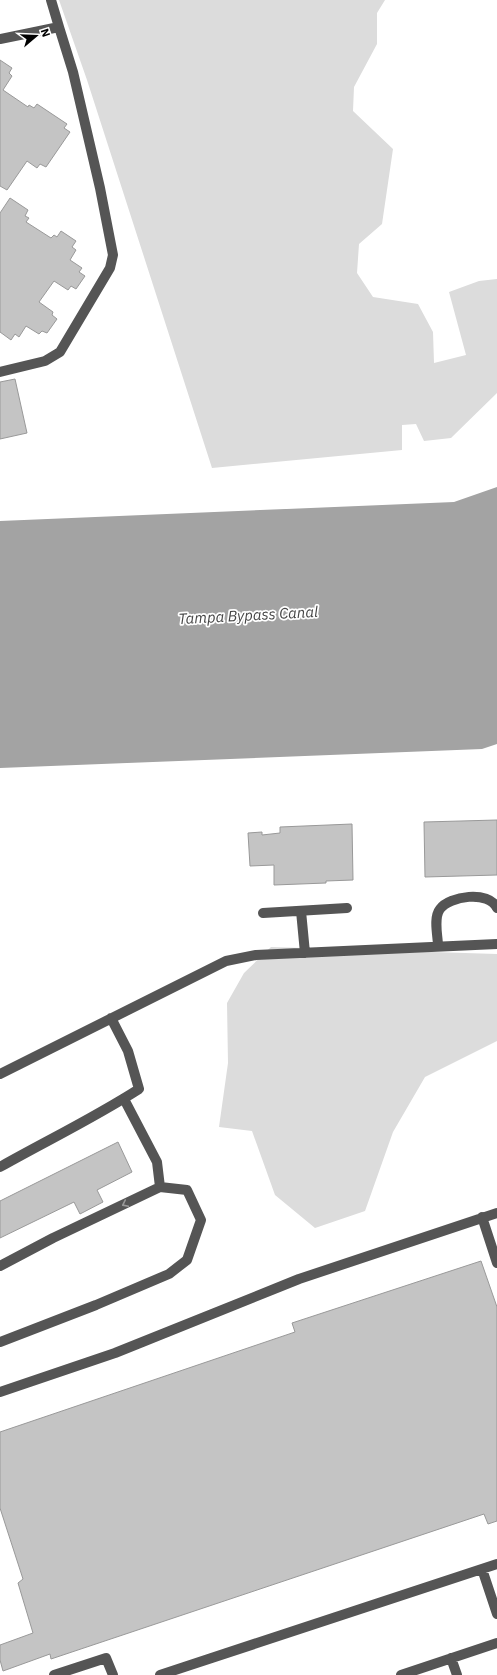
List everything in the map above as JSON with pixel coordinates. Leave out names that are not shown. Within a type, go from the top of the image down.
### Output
[{"type":"street","points":[[0,372],[45,361],[60,352],[110,268],[113,255],[100,188],[73,72],[51,0]]},
{"type":"street","points":[[0,39],[59,27]]},
{"type":"street","points":[[438,946],[437,915],[440,909],[447,903],[467,897],[479,897],[489,898],[497,908]]},
{"type":"street","points":[[263,913],[347,908]]},
{"type":"street","points":[[301,911],[305,953]]},
{"type":"street","points":[[0,1074],[226,960],[256,955],[497,944]]},
{"type":"street","points":[[0,1167],[111,1107],[139,1089],[128,1051],[111,1018]]},
{"type":"street","points":[[124,1099],[157,1162],[160,1187]]},
{"type":"street","points":[[0,1266],[53,1238],[160,1187],[187,1190],[201,1220],[187,1260],[169,1274],[96,1305],[0,1342]]},
{"type":"street","points":[[0,1392],[115,1353],[299,1279],[497,1213]]},
{"type":"street","points":[[482,1218],[497,1263]]},
{"type":"street","points":[[160,1675],[497,1564]]},
{"type":"street","points":[[482,1569],[497,1614]]},
{"type":"street","points":[[401,1675],[497,1642]]},
{"type":"street","points":[[54,1675],[106,1658],[112,1675]]},
{"type":"street","points":[[451,1658],[457,1675]]},
{"type":"shaded area","points":[[59,0],[385,0],[377,13],[377,44],[354,87],[353,111],[393,149],[382,224],[359,244],[357,273],[373,297],[418,304],[433,332],[434,363],[466,355],[449,292],[479,281],[497,279],[497,393],[451,438],[424,441],[416,424],[402,425],[402,450],[212,468],[87,80]]},
{"type":"shaded area","points":[[271,947],[497,954],[497,1041],[425,1077],[393,1132],[365,1211],[315,1228],[275,1195],[252,1131],[219,1127],[228,1063],[227,1003],[244,973]]},
{"type":"water","name":"Tampa Bypass Canal","points":[[497,487],[497,744],[482,749],[0,768],[0,521],[454,502]]},
{"type":"building","points":[[0,60],[12,68],[9,73],[12,76],[3,90],[28,107],[29,105],[34,108],[37,104],[67,124],[64,128],[70,132],[46,167],[40,164],[37,168],[27,161],[7,190],[0,186]]},
{"type":"building","points":[[10,198],[28,210],[25,216],[29,218],[26,222],[51,238],[54,235],[57,237],[61,231],[76,241],[72,247],[76,250],[70,260],[82,268],[79,272],[85,276],[76,289],[71,286],[68,290],[54,281],[39,302],[53,312],[52,315],[57,319],[47,333],[42,331],[39,334],[26,326],[19,337],[15,334],[11,340],[0,332],[0,213]]},
{"type":"building","points":[[15,379],[27,433],[0,439],[0,382]]},
{"type":"building","points":[[497,820],[497,875],[425,877],[424,822]]},
{"type":"building","points":[[352,824],[353,880],[326,881],[326,883],[274,885],[274,865],[250,866],[248,833],[262,832],[262,835],[280,833],[280,827]]},
{"type":"building","points":[[118,1142],[132,1172],[97,1190],[103,1202],[80,1214],[74,1202],[0,1238],[0,1201]]},
{"type":"building","points":[[481,1261],[497,1307],[497,1521],[488,1524],[484,1514],[51,1659],[50,1654],[3,1671],[0,1660],[0,1645],[33,1633],[18,1583],[23,1579],[0,1508],[0,1432],[295,1332],[292,1323]]}]
